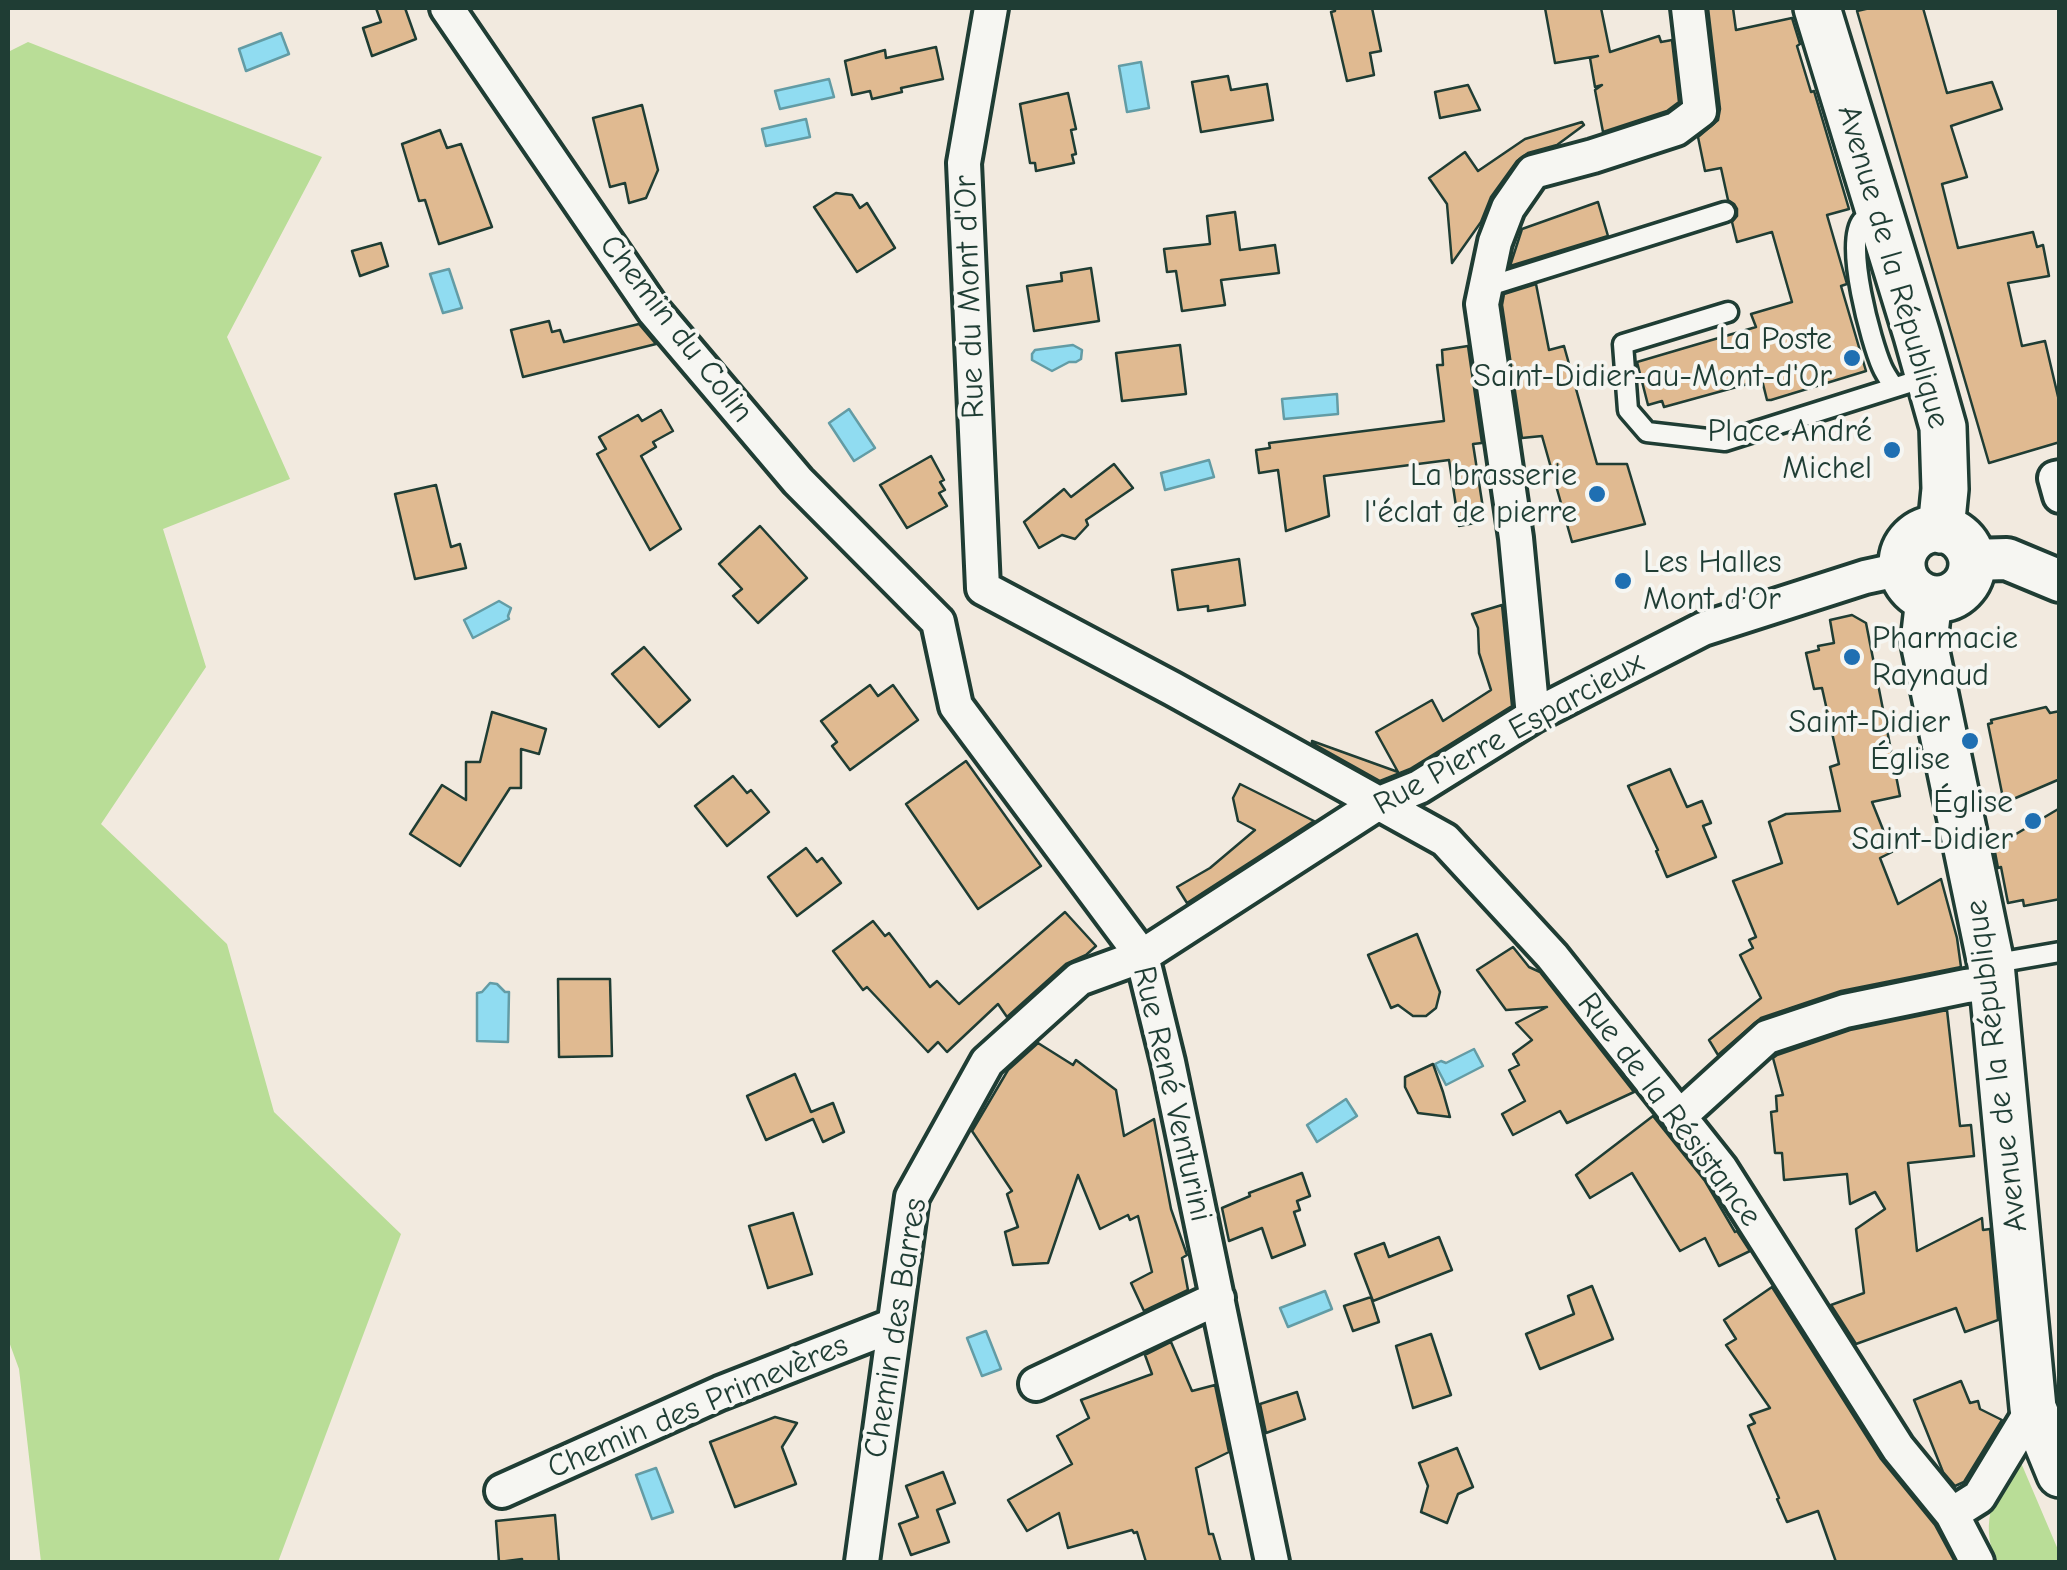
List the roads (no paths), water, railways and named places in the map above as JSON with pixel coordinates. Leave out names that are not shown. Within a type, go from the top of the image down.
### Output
[{"type":"main road","name":"Avenue de la République","points":[[1817,8],[1879,210],[1911,382],[1943,427],[1945,489],[1956,545]]},
{"type":"main road","points":[[1930,530],[1956,545],[1972,571],[1960,590],[1940,599],[1916,584],[1906,548],[1930,530]]},
{"type":"main road","name":"Avenue de la République","points":[[1916,584],[1924,642],[1992,974],[2033,1408],[2060,1474]]},
{"type":"street","name":"Chemin du Colin","points":[[448,8],[654,311],[798,481],[938,622]]},
{"type":"street","name":"Rue du Mont d'Or","points":[[983,588],[964,164],[991,8]]},
{"type":"street","points":[[1534,716],[1516,538],[1482,304],[1495,242],[1508,208],[1533,172],[1676,130],[1700,111],[1688,8]]},
{"type":"street","points":[[1956,545],[2007,559],[2060,581]]},
{"type":"street","name":"Rue Pierre Esparcieux","points":[[1142,956],[1377,804],[1419,786],[1534,716],[1703,629],[1865,577],[1916,584]]},
{"type":"street","points":[[938,622],[983,588],[1377,804]]},
{"type":"street","name":"Rue René Venturini","points":[[938,622],[956,706],[1142,956],[1168,1062],[1272,1562]]},
{"type":"street","name":"Rue de la Résistance","points":[[1377,804],[1445,840],[1552,956],[1720,1169],[1898,1448],[1952,1514],[1976,1562]]},
{"type":"street","name":"Chemin des Barres","points":[[862,1562],[912,1196],[987,1062],[1079,979],[1142,956]]},
{"type":"street","points":[[1679,1117],[1766,1037],[1845,1011],[1966,986],[1992,974]]},
{"type":"street","points":[[1036,1384],[1218,1298]]},
{"type":"street","name":"Chemin des Primevères","points":[[502,1492],[720,1393],[894,1324]]},
{"type":"street","points":[[1952,1514],[1979,1498],[2033,1408]]},
{"type":"lane","points":[[1486,287],[1725,212]]},
{"type":"lane","points":[[1728,312],[1623,344],[1628,410],[1647,432],[1725,440],[1911,382]]},
{"type":"lane","points":[[1992,974],[2016,958],[2060,952]]},
{"type":"water","points":[[281,33],[289,54],[246,71],[239,49]]},
{"type":"water","points":[[1141,62],[1149,108],[1127,112],[1119,66]]},
{"type":"water","points":[[829,79],[834,97],[780,109],[775,91]]},
{"type":"water","points":[[806,119],[810,137],[766,146],[762,129]]},
{"type":"water","points":[[449,269],[462,308],[443,313],[430,274]]},
{"type":"water","points":[[1073,345],[1082,350],[1081,359],[1052,371],[1032,360],[1035,350]]},
{"type":"water","points":[[1337,394],[1338,414],[1284,419],[1282,399]]},
{"type":"water","points":[[849,409],[875,448],[854,461],[829,423]]},
{"type":"water","points":[[1209,460],[1214,477],[1165,490],[1161,473]]},
{"type":"water","points":[[499,601],[511,608],[509,619],[473,638],[464,620]]},
{"type":"water","points":[[490,983],[509,992],[508,1042],[477,1041],[477,993]]},
{"type":"water","points":[[1474,1049],[1483,1066],[1446,1085],[1435,1064],[1446,1063]]},
{"type":"water","points":[[1346,1099],[1357,1116],[1317,1142],[1307,1125]]},
{"type":"water","points":[[1325,1291],[1332,1309],[1288,1327],[1280,1308]]},
{"type":"water","points":[[986,1331],[1001,1369],[982,1376],[967,1338]]},
{"type":"water","points":[[656,1468],[673,1512],[652,1519],[636,1475]]},
{"type":"place","name":"La Poste Saint-Didier-au-Mont-d'Or","points":[[1852,358]]},
{"type":"place","name":"Place André Michel","points":[[1892,450]]},
{"type":"place","name":"La brasserie l'éclat de pierre","points":[[1597,494]]},
{"type":"place","name":"Les Halles Mont d'Or","points":[[1623,581]]},
{"type":"place","name":"Pharmacie Raynaud","points":[[1852,657]]},
{"type":"place","name":"Saint-Didier Église","points":[[1970,741]]},
{"type":"place","name":"Église Saint-Didier","points":[[2033,821]]}]
